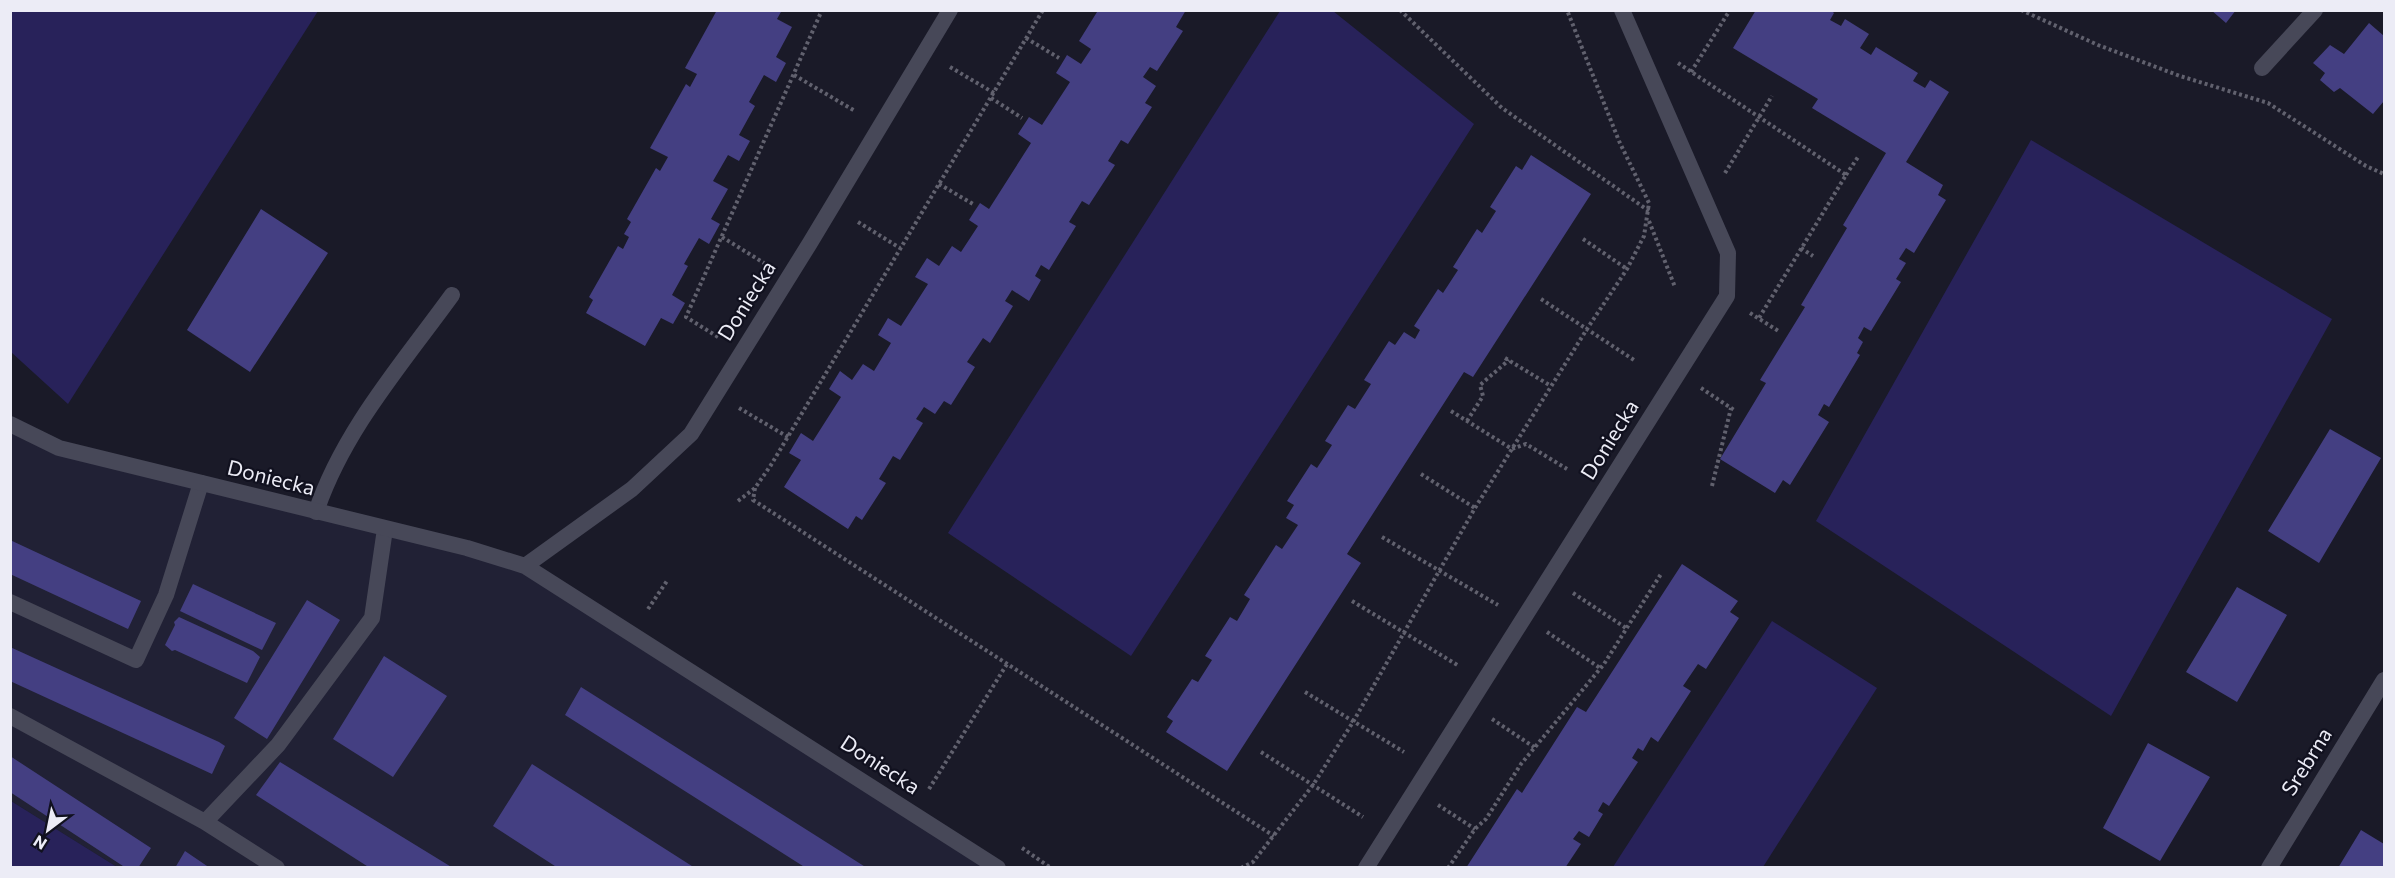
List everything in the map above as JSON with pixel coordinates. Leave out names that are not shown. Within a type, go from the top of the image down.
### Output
[{"type":"street","name":"Doniecka","points":[[525,566],[632,489],[691,434],[833,206],[950,10]]},
{"type":"street","name":"Doniecka","points":[[1366,867],[1727,296],[1728,253],[1622,10]]},
{"type":"street","points":[[2262,68],[2315,10]]},
{"type":"street","points":[[316,512],[325,486],[350,436],[452,295]]},
{"type":"street","name":"Doniecka","points":[[10,424],[59,448],[525,566],[998,867]]},
{"type":"street","points":[[10,602],[136,660],[166,595],[201,483]]},
{"type":"street","points":[[205,822],[278,745],[372,618],[385,529]]},
{"type":"street","name":"Srebrna","points":[[2269,867],[2385,680]]},
{"type":"street","points":[[10,716],[205,822],[277,867]]},
{"type":"path","points":[[724,340],[686,317],[822,10]]},
{"type":"path","points":[[738,501],[755,488],[788,437],[1043,10]]},
{"type":"path","points":[[1401,10],[1502,108],[1649,211]]},
{"type":"path","points":[[1242,867],[1253,862],[1313,785],[1353,722],[1475,508],[1587,329],[1628,269],[1644,236],[1650,203],[1619,141],[1567,10]]},
{"type":"path","points":[[1691,72],[1730,10]]},
{"type":"path","points":[[2021,10],[2098,45],[2180,76],[2268,103],[2366,166],[2385,174]]},
{"type":"path","points":[[1026,38],[1059,58]]},
{"type":"path","points":[[925,52],[992,95],[1022,118]]},
{"type":"path","points":[[1674,61],[1846,175]]},
{"type":"path","points":[[794,75],[863,116]]},
{"type":"path","points":[[1725,175],[1772,96]]},
{"type":"path","points":[[1759,318],[1858,157]]},
{"type":"path","points":[[939,183],[973,204]]},
{"type":"path","points":[[833,206],[900,248]]},
{"type":"path","points":[[1648,220],[1675,287]]},
{"type":"path","points":[[722,237],[769,266]]},
{"type":"path","points":[[1582,239],[1628,269]]},
{"type":"path","points":[[1801,248],[1813,256]]},
{"type":"path","points":[[1541,299],[1634,360]]},
{"type":"path","points":[[1744,309],[1780,332]]},
{"type":"path","points":[[1467,421],[1483,396],[1480,385],[1507,359],[1551,386]]},
{"type":"path","points":[[1695,385],[1733,409],[1712,486]]},
{"type":"path","points":[[716,394],[788,437]]},
{"type":"path","points":[[1451,411],[1512,449]]},
{"type":"path","points":[[1512,449],[1526,444],[1567,469]]},
{"type":"path","points":[[1421,474],[1475,508]]},
{"type":"path","points":[[755,488],[753,500],[1274,836]]},
{"type":"path","points":[[1382,537],[1522,620]]},
{"type":"path","points":[[1449,867],[1475,829],[1486,819],[1534,747],[1600,668],[1661,574]]},
{"type":"path","points":[[648,609],[667,581]]},
{"type":"path","points":[[1568,590],[1626,628]]},
{"type":"path","points":[[1352,601],[1405,631],[1483,682]]},
{"type":"path","points":[[1542,628],[1600,668]]},
{"type":"path","points":[[930,789],[1007,664]]},
{"type":"path","points":[[1305,692],[1404,752]]},
{"type":"path","points":[[1486,715],[1534,747]]},
{"type":"path","points":[[1260,752],[1363,817]]},
{"type":"path","points":[[1433,801],[1475,829]]},
{"type":"shaded area","points":[[11,10],[318,11],[68,404],[11,352]]},
{"type":"shaded area","points":[[1280,11],[1333,11],[1474,124],[1131,656],[948,533]]},
{"type":"shaded area","points":[[2031,140],[2332,319],[2111,716],[1816,521]]},
{"type":"shaded area","points":[[10,424],[22,431],[525,566],[998,867],[117,867],[11,801]]},
{"type":"shaded area","points":[[1772,621],[1877,688],[1763,867],[1613,867]]},
{"type":"shaded area","points":[[11,801],[117,867],[11,867]]},
{"type":"building","points":[[717,10],[782,10],[777,19],[792,27],[776,57],[786,63],[776,82],[764,75],[749,102],[755,106],[739,135],[750,141],[739,161],[728,155],[713,181],[728,189],[711,219],[720,224],[709,244],[699,238],[684,264],[688,266],[672,295],[685,303],[673,324],[661,318],[645,346],[586,313],[593,300],[589,297],[618,246],[623,249],[629,237],[624,234],[631,222],[627,219],[656,168],[660,171],[668,157],[650,148],[686,84],[690,87],[697,74],[685,68]]},
{"type":"building","points":[[1095,10],[1186,10],[1176,27],[1183,31],[1157,71],[1150,67],[1143,77],[1156,86],[1145,103],[1152,107],[1128,144],[1121,140],[1108,161],[1115,165],[1089,205],[1082,201],[1069,222],[1076,226],[1049,270],[1041,265],[1035,276],[1041,280],[1029,301],[1012,290],[1005,301],[1013,306],[990,343],[983,338],[967,362],[975,367],[951,405],[944,401],[935,414],[924,407],[916,419],[923,423],[900,460],[893,456],[879,479],[886,483],[862,520],[856,516],[848,529],[784,487],[801,460],[789,453],[801,433],[813,441],[841,397],[829,389],[840,371],[852,380],[863,364],[874,371],[891,343],[878,335],[888,318],[901,326],[928,284],[915,277],[927,258],[939,266],[952,246],[961,252],[978,226],[969,220],[974,212],[980,203],[989,209],[1031,143],[1018,134],[1029,117],[1042,125],[1070,82],[1056,73],[1067,55],[1081,64],[1091,49],[1079,41],[1097,12]]},
{"type":"building","points":[[1756,10],[1831,10],[1834,13],[1830,20],[1841,26],[1845,19],[1869,34],[1860,48],[1871,55],[1876,47],[1918,73],[1913,81],[1925,88],[1930,80],[1949,92],[1906,162],[1943,185],[1938,195],[1946,200],[1914,253],[1906,248],[1899,259],[1906,263],[1896,279],[1901,282],[1871,331],[1864,327],[1858,338],[1863,342],[1857,353],[1860,355],[1829,407],[1824,404],[1818,415],[1829,422],[1790,485],[1783,480],[1775,493],[1720,459],[1766,383],[1760,380],[1805,307],[1801,305],[1847,228],[1843,225],[1886,153],[1812,108],[1818,99],[1733,48]]},
{"type":"building","points":[[2211,10],[2236,10],[2226,23]]},
{"type":"building","points":[[2369,23],[2384,36],[2384,101],[2373,114],[2340,88],[2334,92],[2320,80],[2325,73],[2313,63],[2330,45],[2344,54]]},
{"type":"building","points":[[1531,155],[1591,194],[1473,377],[1464,372],[1347,554],[1361,563],[1227,771],[1166,732],[1173,721],[1167,717],[1192,679],[1198,682],[1212,660],[1205,656],[1230,617],[1237,621],[1250,599],[1244,595],[1276,545],[1282,549],[1298,525],[1286,518],[1294,505],[1287,501],[1311,464],[1317,468],[1332,445],[1325,441],[1348,405],[1355,409],[1371,384],[1364,380],[1389,341],[1395,345],[1404,332],[1415,339],[1420,330],[1414,326],[1438,289],[1443,293],[1458,270],[1453,267],[1477,229],[1482,233],[1496,211],[1490,207],[1516,166],[1522,170]]},
{"type":"building","points":[[261,209],[328,253],[250,372],[187,330]]},
{"type":"building","points":[[2330,429],[2381,458],[2319,563],[2268,531]]},
{"type":"building","points":[[10,540],[141,601],[128,629],[10,574]]},
{"type":"building","points":[[1682,564],[1738,601],[1730,612],[1739,618],[1706,669],[1698,664],[1683,686],[1691,691],[1658,742],[1651,737],[1643,751],[1638,748],[1632,758],[1638,762],[1609,806],[1603,802],[1598,811],[1603,814],[1589,837],[1579,831],[1573,839],[1581,844],[1565,868],[1466,868],[1517,789],[1522,793],[1577,707],[1586,712]]},
{"type":"building","points":[[193,584],[276,623],[262,650],[180,611]]},
{"type":"building","points":[[2237,587],[2287,615],[2237,702],[2186,672]]},
{"type":"building","points":[[307,600],[340,620],[267,739],[234,718]]},
{"type":"building","points":[[179,617],[253,651],[260,657],[247,683],[175,650],[172,651],[165,645],[175,625],[174,622]]},
{"type":"building","points":[[10,647],[219,742],[225,746],[212,774],[10,681]]},
{"type":"building","points":[[384,656],[447,696],[393,777],[333,739]]},
{"type":"building","points":[[581,687],[867,868],[806,868],[565,715]]},
{"type":"building","points":[[2148,743],[2210,777],[2160,861],[2103,828]]},
{"type":"building","points":[[10,756],[151,848],[138,868],[126,868],[10,792]]},
{"type":"building","points":[[280,762],[453,868],[370,868],[256,795]]},
{"type":"building","points":[[532,764],[695,868],[558,868],[493,826]]},
{"type":"building","points":[[2361,830],[2384,844],[2384,868],[2338,868]]},
{"type":"building","points":[[185,851],[210,868],[175,868]]}]
